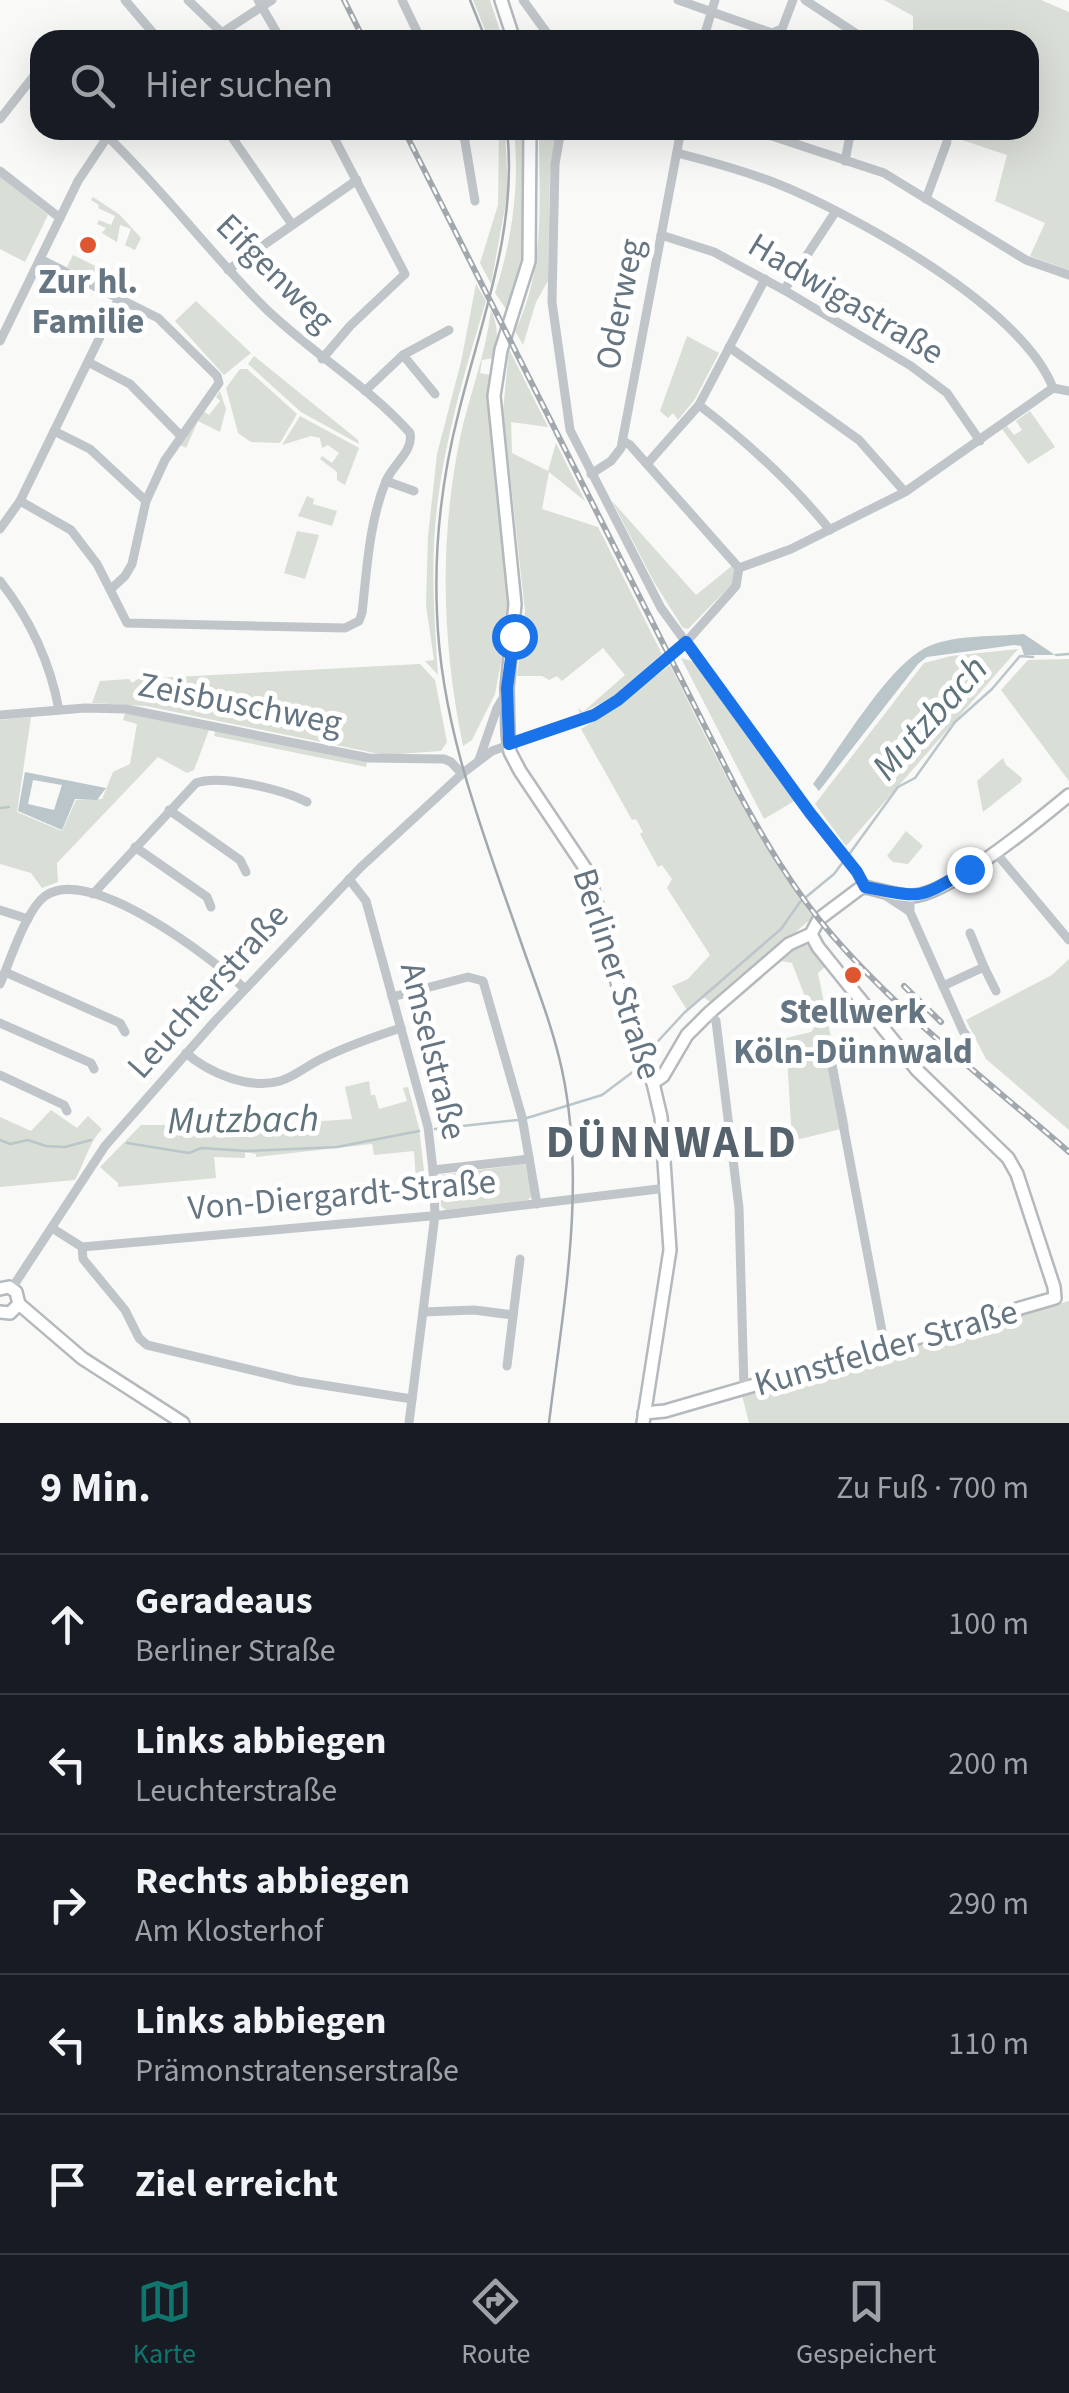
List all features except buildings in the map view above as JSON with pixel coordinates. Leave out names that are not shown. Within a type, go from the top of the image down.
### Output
[{"type":"main road","points":[[502,0],[511,30]]},
{"type":"main road","name":"Berliner Straße","points":[[530,140],[529,260],[526,280],[500,350],[494,396],[515,604],[506,694],[509,744],[520,771],[588,874],[622,999],[661,1117],[669,1270],[643,1418]]},
{"type":"main road","points":[[653,1084],[663,1076],[686,1035],[789,944],[812,934],[819,919],[871,888],[910,896],[931,892],[996,853],[1069,795]]},
{"type":"main road","points":[[812,934],[818,947],[917,1070],[1008,1158],[1022,1190],[1055,1298]]},
{"type":"main road","points":[[6,1289],[82,1358],[182,1423]]},
{"type":"main road","name":"Kunstfelder Straße","points":[[643,1418],[1055,1298]]},
{"type":"main road","points":[[0,1312],[10,1313],[19,1304]]},
{"type":"street","points":[[188,0],[219,30]]},
{"type":"street","points":[[224,30],[260,3],[272,0]]},
{"type":"street","points":[[402,0],[416,30]]},
{"type":"street","points":[[523,0],[545,30]]},
{"type":"street","points":[[678,0],[770,30]]},
{"type":"street","points":[[706,30],[715,0]]},
{"type":"street","points":[[780,30],[793,0]]},
{"type":"street","points":[[805,0],[851,30]]},
{"type":"street","points":[[133,2],[152,30]]},
{"type":"street","points":[[260,3],[275,30]]},
{"type":"street","points":[[0,119],[30,81]]},
{"type":"street","points":[[0,341],[60,218],[105,140]]},
{"type":"street","name":"Eifgenweg","points":[[115,140],[228,270],[322,359],[402,425],[412,439],[386,481]]},
{"type":"street","points":[[235,140],[291,223]]},
{"type":"street","points":[[322,359],[350,326],[404,278],[404,268],[335,140]]},
{"type":"street","points":[[464,140],[475,201]]},
{"type":"street","points":[[559,140],[555,164],[553,314],[568,421],[591,474],[648,585],[810,813],[871,888],[909,911]]},
{"type":"street","name":"Oderweg","points":[[622,442],[679,140]]},
{"type":"street","points":[[783,140],[884,174],[1038,266],[1069,275]]},
{"type":"street","points":[[845,161],[849,140]]},
{"type":"street","points":[[926,199],[947,142]]},
{"type":"street","points":[[677,153],[771,182],[836,211],[924,262],[996,314],[1052,388]]},
{"type":"street","points":[[0,170],[60,218]]},
{"type":"street","points":[[228,270],[357,180]]},
{"type":"street","points":[[784,290],[836,211]]},
{"type":"street","name":"Hadwigastraße","points":[[661,234],[704,248],[765,279],[932,380],[947,393],[980,440]]},
{"type":"street","points":[[40,259],[158,318],[217,376],[216,390],[180,435],[146,500],[132,564],[126,576],[111,588]]},
{"type":"street","points":[[647,464],[699,405],[765,279]]},
{"type":"street","points":[[0,529],[20,501],[119,298]]},
{"type":"street","points":[[365,391],[402,354],[449,330]]},
{"type":"street","points":[[729,347],[859,440],[905,492]]},
{"type":"street","points":[[402,354],[435,394]]},
{"type":"street","points":[[88,362],[130,384],[180,435]]},
{"type":"street","points":[[591,474],[611,460],[622,442],[630,445],[739,568],[830,530],[905,492],[1052,388],[1069,390]]},
{"type":"street","points":[[699,405],[770,464],[830,530]]},
{"type":"street","points":[[54,432],[90,449],[146,500]]},
{"type":"street","points":[[20,501],[71,530],[111,588],[123,618],[133,625],[353,626],[362,614],[372,528],[386,481],[414,491]]},
{"type":"street","name":"Leuchterstraße","points":[[6,1289],[52,1228],[105,1146],[245,988],[349,879],[479,761],[509,744],[594,715],[670,658],[736,586],[739,568]]},
{"type":"street","points":[[0,581],[32,629],[53,680],[59,710]]},
{"type":"street","points":[[479,761],[497,708],[506,694]]},
{"type":"street","name":"Zeisbuschweg","points":[[0,715],[126,709],[369,758],[444,758],[462,774]]},
{"type":"street","points":[[93,894],[196,783],[216,779],[307,802]]},
{"type":"street","points":[[169,810],[240,860],[246,872]]},
{"type":"street","points":[[135,846],[207,897],[211,907]]},
{"type":"street","points":[[996,853],[1069,940]]},
{"type":"street","name":"Amselstraße","points":[[349,879],[366,902],[428,1130],[433,1170],[435,1215],[410,1423]]},
{"type":"street","points":[[0,984],[40,899],[56,890],[70,889],[142,914],[173,932],[245,988]]},
{"type":"street","points":[[910,896],[909,911],[970,1039]]},
{"type":"street","points":[[0,910],[28,919]]},
{"type":"street","points":[[970,933],[996,991]]},
{"type":"street","points":[[943,986],[984,966]]},
{"type":"street","points":[[5,972],[120,1023],[125,1032]]},
{"type":"street","points":[[392,997],[468,977],[483,981],[522,1119],[537,1204]]},
{"type":"street","points":[[709,1013],[716,1022],[738,1188],[744,1388]]},
{"type":"street","points":[[0,1023],[90,1063],[94,1069]]},
{"type":"street","points":[[186,1053],[217,1072],[238,1079],[271,1082],[344,1048],[401,1028]]},
{"type":"street","points":[[828,1044],[886,1347]]},
{"type":"street","points":[[0,1076],[64,1104],[67,1111]]},
{"type":"street","name":"Von-Diergardt-Straße","points":[[433,1170],[529,1159]]},
{"type":"street","name":"Von-Diergardt-Straße","points":[[82,1247],[435,1215],[667,1188]]},
{"type":"street","points":[[52,1228],[82,1247],[83,1259],[125,1310],[142,1342],[298,1381],[412,1399]]},
{"type":"street","points":[[507,1366],[520,1259]]},
{"type":"street","name":"Kunstfelder Straße","points":[[1055,1298],[1069,1302]]},
{"type":"street","points":[[423,1312],[474,1310],[513,1315]]},
{"type":"shaded area","points":[[473,0],[490,0],[500,30],[485,30]]},
{"type":"shaded area","points":[[884,0],[1041,0],[1069,12],[1069,270],[1030,256],[1045,223],[995,201],[1007,155],[962,140],[1039,140],[1039,30],[913,30],[913,16]]},
{"type":"shaded area","points":[[499,140],[505,140],[508,191],[491,284],[480,263],[498,205]]},
{"type":"shaded area","points":[[514,140],[524,140],[524,253],[510,307],[506,309],[495,293],[513,213]]},
{"type":"shaded area","points":[[539,140],[555,140],[550,172],[548,281],[536,302],[523,345],[515,331],[532,283],[540,207]]},
{"type":"shaded area","points":[[0,176],[48,215],[25,262],[0,249]]},
{"type":"shaded area","points":[[93,197],[120,215],[141,238],[135,250],[125,245],[131,229],[120,225],[117,242],[102,233],[106,228],[97,224],[99,220],[111,225],[115,216],[98,208],[91,200]]},
{"type":"shaded area","points":[[73,255],[118,277],[112,289],[67,267]]},
{"type":"shaded area","points":[[476,284],[486,301],[448,442],[435,528],[433,584],[438,675],[425,661],[434,660],[426,605],[428,536],[437,454]]},
{"type":"shaded area","points":[[196,301],[251,353],[224,375],[175,321]]},
{"type":"shaded area","points":[[491,310],[496,345],[493,358],[482,360],[480,373],[490,375],[489,411],[510,615],[495,694],[472,740],[463,746],[447,630],[446,554],[460,438]]},
{"type":"shaded area","points":[[687,336],[719,353],[695,399],[678,420],[673,413],[668,418],[660,411]]},
{"type":"shaded area","points":[[509,349],[548,427],[511,422],[512,453],[548,471],[556,443],[585,501],[549,472],[542,509],[598,527],[662,654],[613,697],[580,714],[578,708],[583,712],[625,675],[603,648],[562,681],[557,676],[549,680],[542,676],[517,676],[525,611],[503,411]]},
{"type":"shaded area","points":[[254,356],[359,444],[301,412],[248,364]]},
{"type":"shaded area","points":[[240,369],[247,369],[297,414],[280,443],[251,442],[238,433],[226,388]]},
{"type":"shaded area","points":[[220,391],[226,409],[220,432],[198,421],[186,448],[180,445],[203,411],[209,415],[220,401],[216,397]]},
{"type":"shaded area","points":[[1030,411],[1055,447],[1028,464],[1002,429],[1007,426],[1014,435],[1022,430],[1016,421]]},
{"type":"shaded area","points":[[300,416],[359,448],[345,485],[337,480],[337,472],[320,459],[322,456],[332,463],[339,453],[328,445],[322,448],[320,438],[311,436],[282,445]]},
{"type":"shaded area","points":[[307,496],[314,499],[313,504],[337,511],[332,526],[298,516]]},
{"type":"shaded area","points":[[612,501],[696,595],[733,565],[732,584],[688,629],[683,628],[654,582]]},
{"type":"shaded area","points":[[297,531],[319,535],[305,579],[284,573]]},
{"type":"shaded area","points":[[1024,634],[1055,655],[1024,655],[1021,646],[1014,645],[927,657],[819,791],[813,784],[880,690],[910,658],[948,640]]},
{"type":"shaded area","points":[[1018,649],[846,846],[815,804],[924,663]]},
{"type":"shaded area","points":[[681,658],[695,662],[796,800],[764,819]]},
{"type":"shaded area","points":[[1069,659],[1069,781],[1001,690],[1028,660]]},
{"type":"shaded area","points":[[420,664],[435,680],[447,742],[441,751],[384,755],[146,706],[92,703],[100,681],[129,679],[132,683],[138,679]]},
{"type":"shaded area","points":[[670,665],[754,826],[813,917],[713,1004],[702,996],[687,1010],[672,986],[688,979],[710,955],[667,888],[672,879],[662,865],[658,867],[636,819],[632,820],[581,729]]},
{"type":"shaded area","points":[[125,713],[209,730],[194,770],[187,773],[158,757],[57,863],[58,882],[42,888],[31,873],[0,864],[0,720],[31,717],[17,812],[62,831],[76,800],[102,799],[113,772],[130,764],[137,724],[123,720]]},
{"type":"shaded area","points":[[216,729],[359,759],[367,762],[366,767],[214,736]]},
{"type":"shaded area","points":[[1003,758],[1022,778],[1021,782],[983,812],[977,781]]},
{"type":"shaded area","points":[[25,772],[106,788],[97,800],[75,799],[62,830],[18,811]],"holes":[[[33,780],[62,785],[54,810],[28,804]]]},
{"type":"shaded area","points":[[906,831],[923,846],[908,864],[893,862],[887,856]]},
{"type":"shaded area","points":[[800,943],[808,945],[826,966],[818,973],[849,1127],[792,1141],[786,1038],[811,1032],[816,1025],[792,963],[782,961],[723,1005],[768,964]]},
{"type":"shaded area","points":[[1069,959],[1069,1130],[986,1059],[966,1020],[1052,975]]},
{"type":"shaded area","points":[[369,1081],[379,1109],[407,1101],[403,1088],[408,1087],[419,1128],[425,1179],[416,1180],[414,1151],[374,1155],[372,1144],[256,1157],[245,1152],[245,1158],[214,1157],[216,1178],[118,1187],[100,1167],[141,1125],[266,1125],[352,1119],[345,1087]]},
{"type":"shaded area","points":[[51,1110],[77,1128],[88,1116],[102,1129],[75,1180],[0,1187],[0,1117],[31,1131]]},
{"type":"shaded area","points":[[525,1164],[532,1196],[528,1200],[446,1210],[441,1206],[440,1175]]},
{"type":"shaded area","points":[[1069,1301],[1069,1423],[749,1423],[742,1395]]},
{"type":"waterway","name":"Mutzbach","points":[[1056,655],[1069,654]]},
{"type":"waterway","name":"Mutzbach","points":[[850,853],[898,787],[915,778],[955,722],[992,689],[1020,656],[1033,657]]},
{"type":"waterway","points":[[0,808],[9,807]]},
{"type":"waterway","name":"Mutzbach","points":[[648,1052],[684,1013],[781,929],[800,902],[843,862]]},
{"type":"waterway","name":"Mutzbach","points":[[527,1118],[602,1095],[638,1068]]},
{"type":"waterway","name":"Mutzbach","points":[[435,1129],[518,1120]]},
{"type":"waterway","name":"Mutzbach","points":[[127,1143],[189,1153],[201,1148],[247,1151],[337,1147],[419,1131]]},
{"type":"waterway","name":"Mutzbach","points":[[0,1140],[65,1147],[91,1140]]},
{"type":"tram line","points":[[470,0],[482,30]]},
{"type":"tram line","points":[[508,140],[503,237],[444,486],[438,537],[437,613],[447,699],[467,783],[554,1039],[569,1114],[573,1202],[549,1423]]},
{"type":"railway","points":[[344,0],[359,30]]},
{"type":"railway","points":[[409,140],[736,788],[780,864],[832,935],[887,993],[1069,1152]]},
{"type":"railway","points":[[904,986],[941,1022]]},
{"type":"place","name":"Zur hl. Familie","points":[[88,245]]},
{"type":"place","name":"Stellwerk Köln-Dünnwald","points":[[853,975]]},
{"type":"district","name":"DÜNNWALD","points":[[672,1143]]},
{"type":"route","points":[[514,636],[507,688],[509,744],[594,715],[618,700],[686,642],[865,887],[914,896],[931,892],[969,869]]}]
